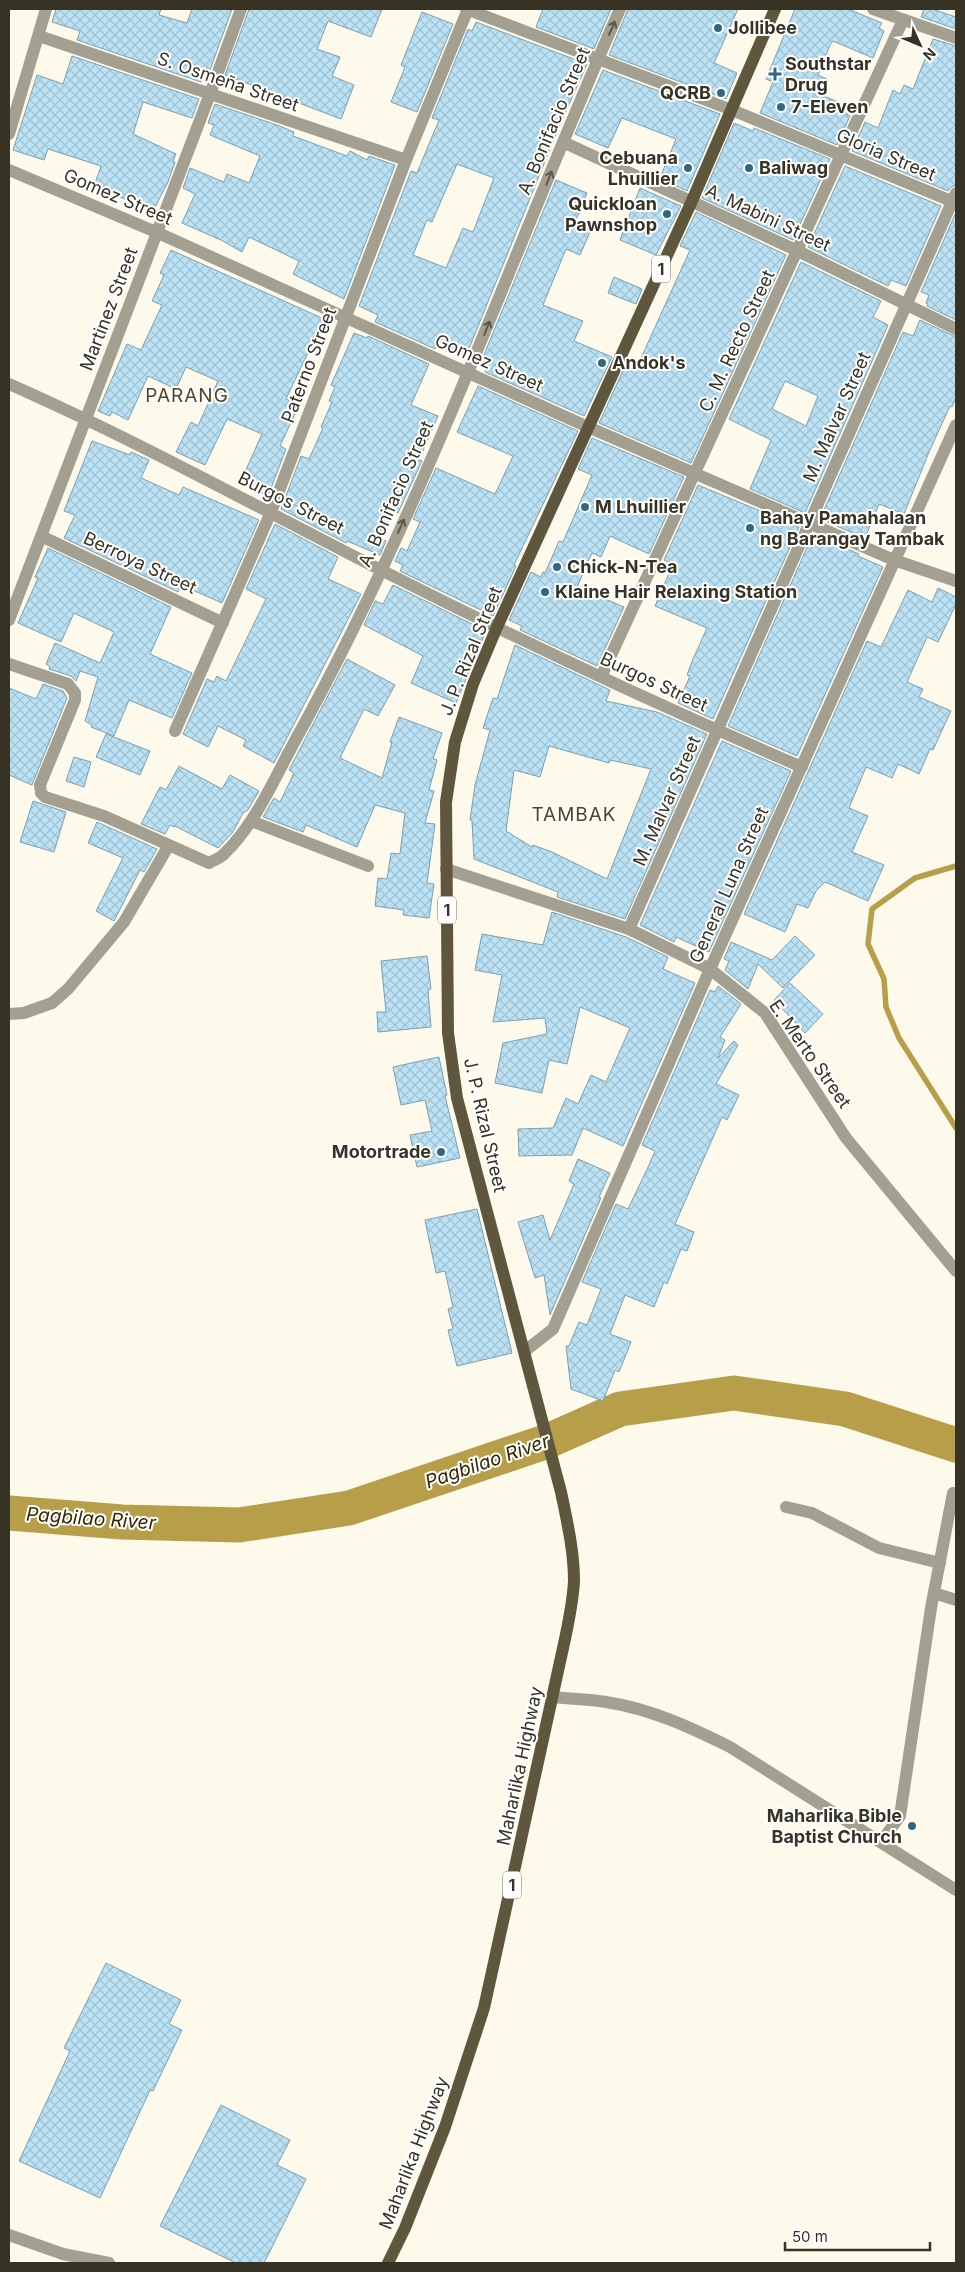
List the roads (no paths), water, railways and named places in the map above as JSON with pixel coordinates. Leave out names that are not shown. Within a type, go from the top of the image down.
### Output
[{"type":"main road","name":"J. P. Rizal Street","points":[[541,1409],[457,1098],[448,1033],[446,802],[455,742],[473,684],[497,627],[691,203],[775,9]]},
{"type":"main road","name":"Maharlika Highway","points":[[388,2263],[445,2128],[484,2008],[572,1607],[574,1580],[570,1535],[541,1409]]},
{"type":"street","points":[[9,134],[46,9]]},
{"type":"street","name":"Martinez Street","points":[[9,620],[241,9]]},
{"type":"street","name":"Gloria Street","points":[[467,9],[599,58],[955,199]]},
{"type":"street","name":"Paterno Street","points":[[175,731],[271,512],[406,160],[467,9]]},
{"type":"street","name":"A. Bonifacio Street","points":[[9,664],[68,684],[75,693],[75,700],[40,785],[41,793],[45,797],[104,816],[209,863],[224,855],[251,820],[347,644],[382,570],[468,373],[620,9]]},
{"type":"street","points":[[873,9],[956,38]]},
{"type":"street","name":"C. M. Recto Street","points":[[601,677],[798,251],[840,154],[902,20]]},
{"type":"street","name":"S. Osmeña Street","points":[[38,36],[406,160]]},
{"type":"street","name":"A. Mabini Street","points":[[564,142],[691,203],[798,251],[956,329]]},
{"type":"street","name":"Gomez Street","points":[[9,170],[156,232],[588,427],[809,521],[894,560],[956,581]]},
{"type":"street","name":"M. Malvar Street","points":[[629,929],[718,731],[809,521],[955,199]]},
{"type":"street","name":"Burgos Street","points":[[9,384],[86,418],[497,627],[718,731],[802,767]]},
{"type":"street","name":"General Luna Street","points":[[525,1351],[553,1329],[710,969],[956,425]]},
{"type":"street","name":"Berroya Street","points":[[41,536],[223,622]]},
{"type":"street","points":[[251,820],[368,866]]},
{"type":"street","points":[[9,1014],[24,1013],[52,1003],[68,988],[124,922],[169,845]]},
{"type":"street","name":"E. Merto Street","points":[[446,869],[629,929],[710,969],[765,1013],[846,1138],[956,1271]]},
{"type":"street","points":[[881,1842],[900,1816],[934,1593],[953,1493]]},
{"type":"street","points":[[786,1507],[812,1513],[879,1548],[940,1563]]},
{"type":"street","points":[[934,1593],[956,1600]]},
{"type":"street","points":[[552,1698],[606,1702],[656,1714],[693,1728],[730,1747],[956,1890]]},
{"type":"street","points":[[9,2235],[64,2254],[109,2263]]},
{"type":"waterway","points":[[956,866],[915,878],[872,909],[868,944],[884,979],[886,1007],[899,1038],[956,1128]]},
{"type":"waterway","name":"Pagbilao River","points":[[9,1513],[122,1522],[239,1525],[349,1508],[548,1441],[620,1409],[734,1393],[845,1409],[956,1445]]},
{"type":"place","name":"Jollibee","points":[[718,28]]},
{"type":"place","name":"Southstar Drug","points":[[775,74]]},
{"type":"place","name":"QCRB","points":[[721,93]]},
{"type":"place","name":"7-Eleven","points":[[781,107]]},
{"type":"place","name":"Cebuana Lhuillier","points":[[688,168]]},
{"type":"place","name":"Baliwag","points":[[749,168]]},
{"type":"place","name":"Quickloan Pawnshop","points":[[667,214]]},
{"type":"place","name":"Andok's","points":[[602,363]]},
{"type":"place","name":"M Lhuillier","points":[[585,507]]},
{"type":"place","name":"Bahay Pamahalaan ng Barangay Tambak","points":[[750,528]]},
{"type":"place","name":"Chick-N-Tea","points":[[557,567]]},
{"type":"place","name":"Klaine Hair Relaxing Station","points":[[545,592]]},
{"type":"place","name":"Motortrade","points":[[441,1152]]},
{"type":"place","name":"Maharlika Bible Baptist Church","points":[[912,1826]]},
{"type":"district","name":"PARANG","points":[[187,395]]},
{"type":"district","name":"TAMBAK","points":[[574,814]]}]
